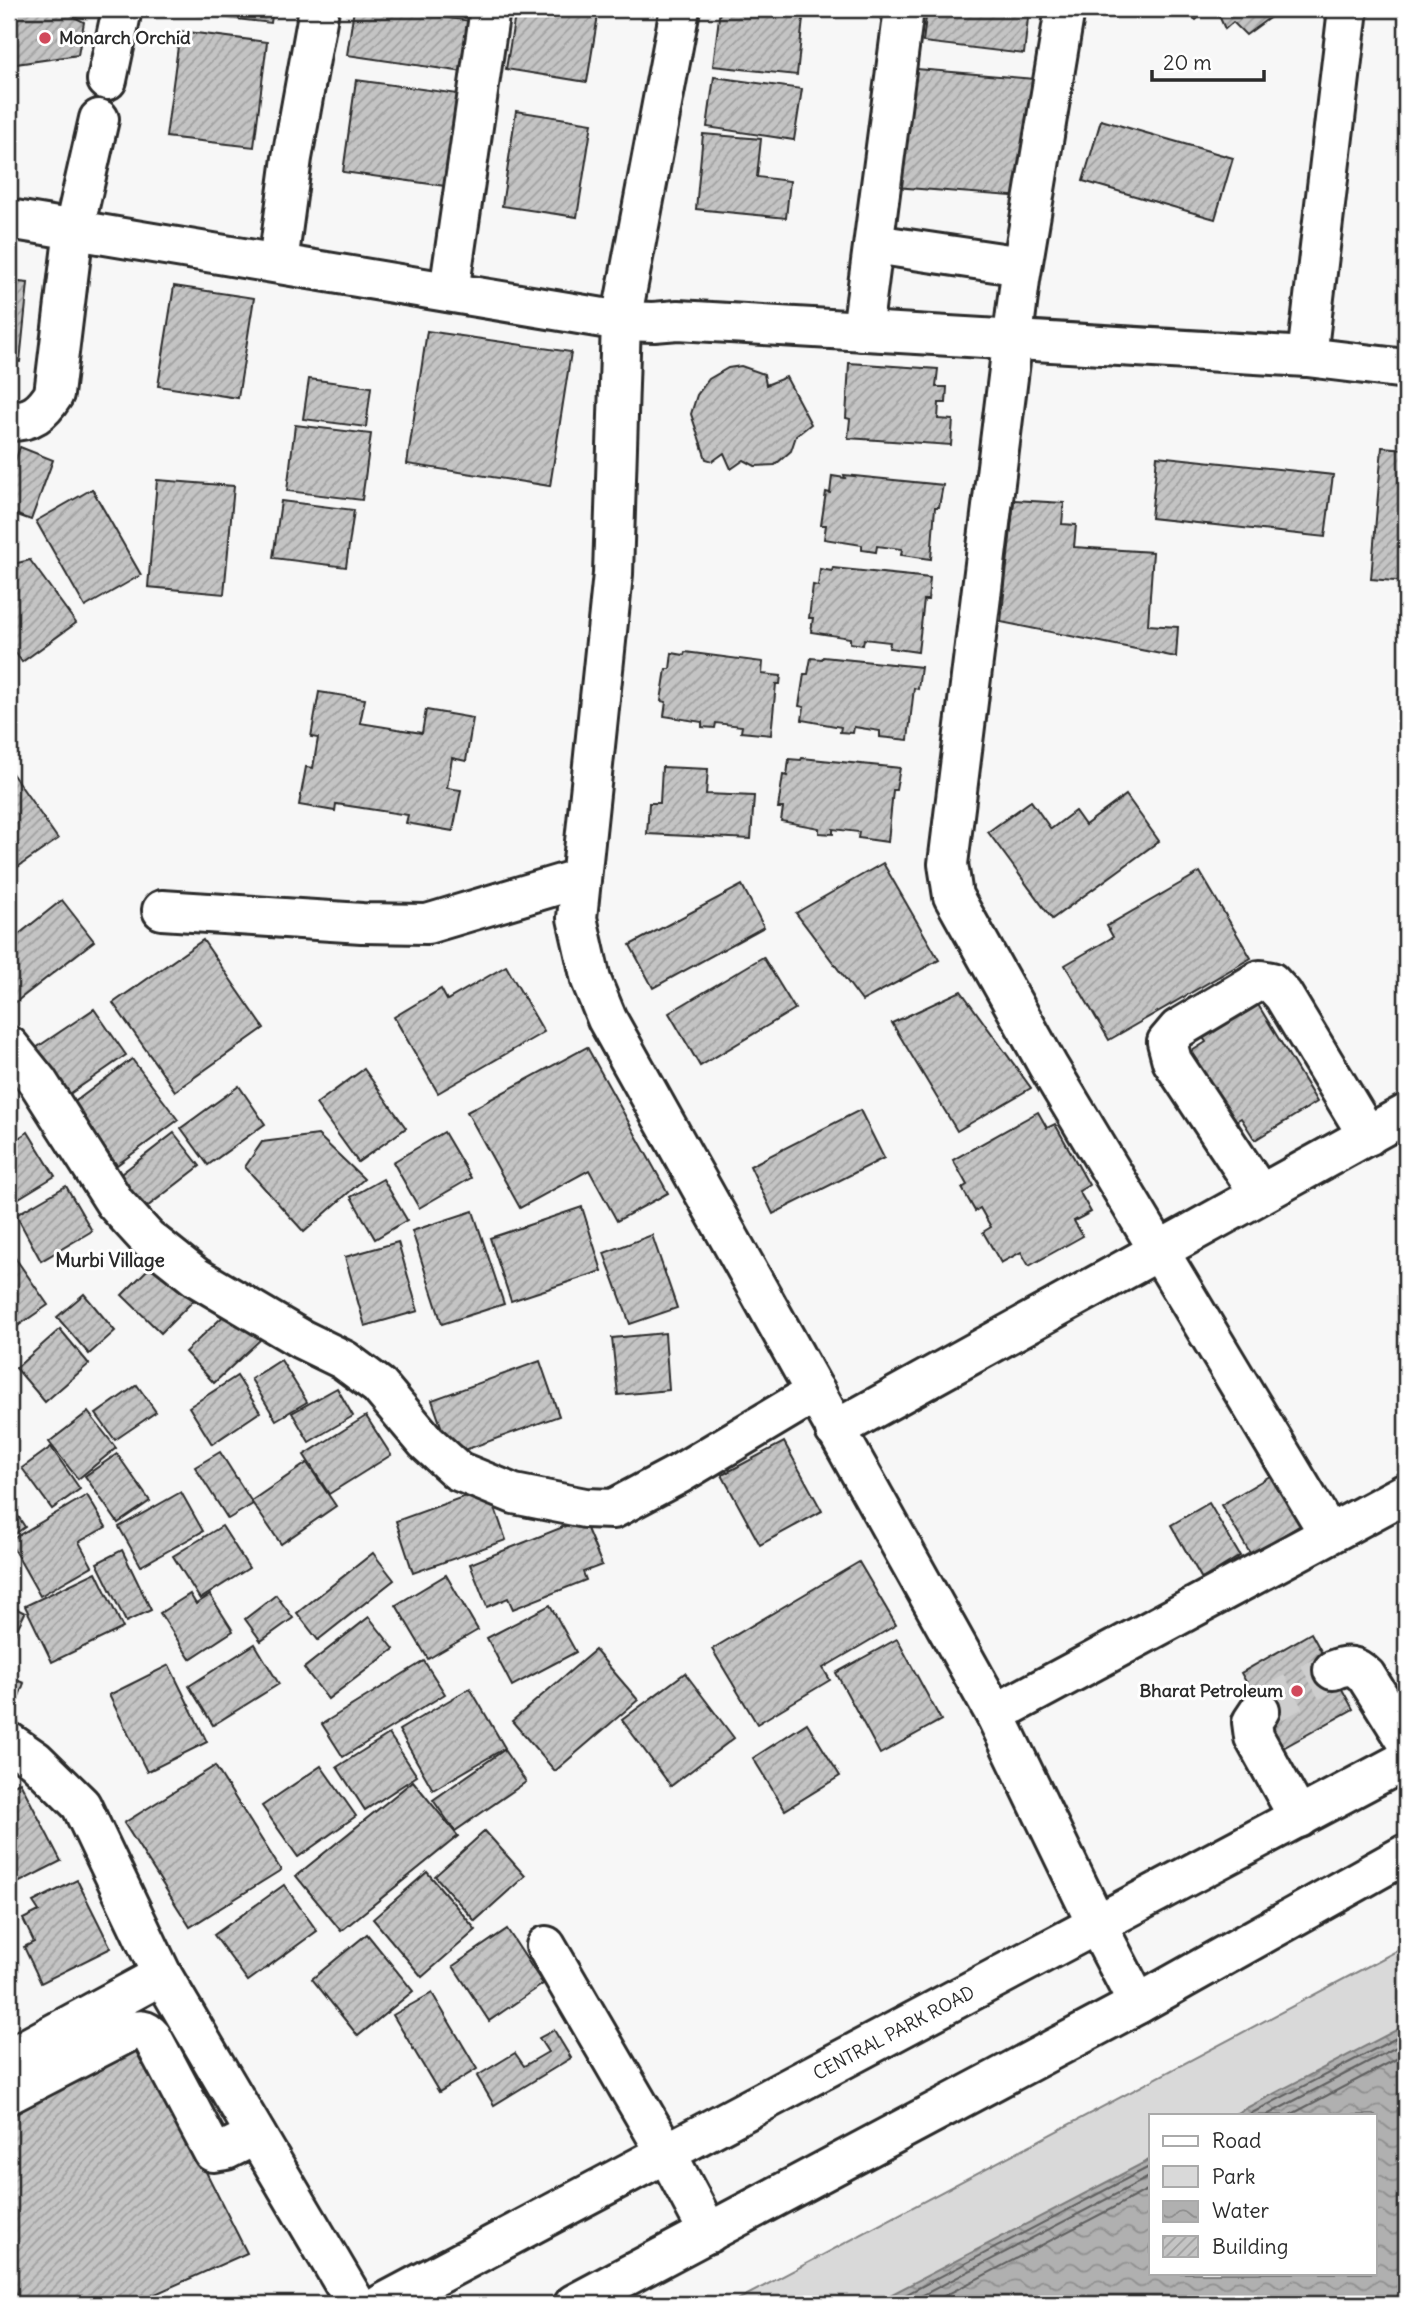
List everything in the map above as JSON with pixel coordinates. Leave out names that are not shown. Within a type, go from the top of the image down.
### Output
[{"type":"street","points":[[107,80],[122,9]]},
{"type":"street","points":[[278,263],[292,158],[319,9]]},
{"type":"street","points":[[449,292],[490,9]]},
{"type":"street","points":[[680,9],[621,321],[613,573],[577,918],[592,980],[607,1019],[995,1714],[1138,2004]]},
{"type":"street","points":[[862,331],[904,9]]},
{"type":"street","points":[[1062,9],[1022,266],[948,864],[953,896],[1048,1066],[1329,1534]]},
{"type":"street","points":[[1307,357],[1348,9]]},
{"type":"street","points":[[9,421],[20,421],[44,410],[54,394],[74,229],[99,119]]},
{"type":"street","points":[[9,219],[621,321],[678,320],[1307,357],[1406,369]]},
{"type":"street","points":[[874,244],[1022,266]]},
{"type":"street","points":[[162,910],[362,923],[427,924],[581,878]]},
{"type":"street","points":[[1260,1194],[1172,1061],[1167,1042],[1178,1029],[1260,980],[1272,982],[1283,995],[1368,1136]]},
{"type":"street","points":[[9,1046],[38,1082],[115,1203],[147,1238],[196,1276],[301,1339],[344,1360],[379,1386],[426,1442],[458,1471],[514,1494],[584,1508],[613,1509],[678,1474],[816,1392]]},
{"type":"street","points":[[835,1430],[1406,1114]]},
{"type":"street","points":[[995,1714],[1406,1493]]},
{"type":"street","points":[[1333,1670],[1343,1666],[1359,1669],[1406,1740]]},
{"type":"street","points":[[1260,1710],[1252,1722],[1254,1737],[1299,1818]]},
{"type":"street","points":[[9,1742],[35,1760],[81,1805],[162,1975],[356,2304]]},
{"type":"street","name":"CENTRAL PARK ROAD","points":[[382,2304],[1406,1760]]},
{"type":"street","points":[[574,2304],[1138,2004],[1406,1854]]},
{"type":"street","points":[[546,1946],[667,2154],[709,2233]]},
{"type":"street","points":[[9,2058],[162,1975]]},
{"type":"street","points":[[9,2094],[129,2032],[147,2031],[213,2152],[219,2153],[256,2136]]},
{"type":"green space","points":[[1406,1946],[1406,2304],[730,2304]]},
{"type":"water","points":[[1406,2025],[1406,2304],[873,2304],[1149,2160],[1149,2274],[1376,2274],[1376,2114],[1235,2114]]},
{"type":"building","name":"Monarch Orchid","points":[[9,9],[59,9],[84,22],[78,55],[9,65]]},
{"type":"building","points":[[170,9],[273,9],[271,23]]},
{"type":"building","points":[[354,9],[385,9],[485,23],[478,74],[347,55]]},
{"type":"building","points":[[516,9],[599,9],[587,82],[506,69]]},
{"type":"building","points":[[720,9],[804,9],[797,75],[713,66]]},
{"type":"building","points":[[927,9],[1029,9],[1024,54],[923,42]]},
{"type":"building","points":[[1183,9],[1208,9],[1196,20]]},
{"type":"building","points":[[1216,9],[1274,9],[1276,13],[1246,35],[1233,22],[1225,29]]},
{"type":"building","points":[[180,31],[267,42],[254,147],[166,137]]},
{"type":"building","points":[[905,68],[1034,79],[1024,197],[895,187]]},
{"type":"building","points":[[714,77],[802,89],[794,140],[707,127]]},
{"type":"building","points":[[356,80],[473,96],[460,188],[343,172]]},
{"type":"building","points":[[516,111],[592,123],[577,217],[502,206]]},
{"type":"building","points":[[1101,120],[1233,158],[1215,219],[1083,181]]},
{"type":"building","points":[[703,134],[761,139],[757,177],[790,181],[786,218],[696,209]]},
{"type":"building","points":[[9,281],[28,283],[20,362],[9,361]]},
{"type":"building","points":[[174,286],[254,298],[238,398],[158,386]]},
{"type":"building","points":[[427,331],[571,352],[550,486],[407,464]]},
{"type":"building","points":[[849,363],[938,369],[936,387],[947,387],[946,403],[939,403],[938,419],[953,420],[951,445],[848,438],[850,419],[846,418]]},
{"type":"building","points":[[741,366],[764,374],[766,385],[786,377],[811,424],[796,436],[791,451],[775,465],[755,466],[744,460],[731,469],[724,453],[713,461],[706,459],[691,414],[697,395],[709,379],[728,368]]},
{"type":"building","points":[[309,379],[371,387],[366,427],[303,419]]},
{"type":"building","points":[[295,425],[371,434],[362,500],[287,491]]},
{"type":"building","points":[[20,447],[53,460],[31,520],[9,512],[9,478]]},
{"type":"building","points":[[1382,447],[1406,449],[1406,582],[1371,579]]},
{"type":"building","points":[[1157,456],[1333,475],[1325,537],[1151,518]]},
{"type":"building","points":[[844,475],[943,485],[939,507],[935,507],[931,559],[901,555],[902,549],[877,546],[876,552],[862,550],[862,545],[824,539],[826,525],[821,525],[826,492],[830,493],[832,476],[845,478]]},
{"type":"building","points":[[157,480],[234,486],[224,594],[148,587]]},
{"type":"building","points":[[92,489],[141,575],[85,607],[36,521]]},
{"type":"building","points":[[1014,500],[1064,503],[1062,524],[1076,525],[1074,547],[1153,552],[1148,625],[1178,627],[1176,657],[1001,622]]},
{"type":"building","points":[[281,501],[354,510],[346,567],[273,558]]},
{"type":"building","points":[[30,560],[76,623],[22,662],[9,643],[9,565]]},
{"type":"building","points":[[833,568],[930,578],[928,600],[924,600],[918,652],[889,648],[890,642],[864,639],[863,645],[850,643],[850,638],[811,632],[813,618],[809,618],[813,585],[818,586],[820,569],[832,571]]},
{"type":"building","points":[[685,652],[763,662],[762,674],[781,676],[780,684],[776,684],[771,735],[741,732],[742,726],[716,723],[715,728],[702,727],[702,722],[664,716],[666,702],[661,701],[666,669],[670,669],[672,653],[684,655]]},
{"type":"building","points":[[811,658],[921,667],[918,689],[914,688],[908,740],[880,737],[880,731],[854,727],[853,733],[840,732],[841,727],[802,720],[804,707],[799,706],[804,674],[808,674]]},
{"type":"building","points":[[319,692],[365,699],[360,723],[422,733],[426,710],[473,718],[466,761],[452,758],[447,788],[461,790],[453,831],[406,823],[408,815],[336,804],[335,811],[299,805],[306,767],[313,768],[318,738],[311,737]]},
{"type":"building","points":[[789,759],[900,768],[896,790],[893,790],[888,842],[858,838],[859,832],[833,829],[833,834],[819,833],[819,828],[781,821],[783,808],[778,808],[783,775],[787,776]]},
{"type":"building","points":[[662,767],[708,769],[706,794],[754,796],[751,839],[647,834],[649,803],[660,803]]},
{"type":"building","points":[[9,769],[58,839],[12,871],[9,866]]},
{"type":"building","points":[[1126,795],[1159,841],[1052,919],[988,832],[1031,801],[1051,829],[1075,811],[1085,825]]},
{"type":"building","points":[[883,863],[939,960],[862,1001],[796,913]]},
{"type":"building","points":[[1200,872],[1251,958],[1109,1040],[1065,965],[1113,937],[1107,926]]},
{"type":"building","points":[[742,885],[764,927],[653,988],[630,945]]},
{"type":"building","points":[[62,900],[94,941],[12,1005],[9,1000],[9,942]]},
{"type":"building","points":[[203,940],[264,1028],[175,1091],[113,1003]]},
{"type":"building","points":[[763,957],[795,1009],[700,1066],[669,1013]]},
{"type":"building","points":[[506,966],[544,1032],[438,1093],[394,1017],[441,989],[447,1000]]},
{"type":"building","points":[[961,991],[1031,1088],[957,1131],[892,1023]]},
{"type":"building","points":[[1257,1003],[1317,1102],[1255,1140],[1241,1118],[1228,1126],[1184,1056],[1206,1042],[1202,1036]]},
{"type":"building","points":[[94,1009],[126,1055],[68,1095],[36,1048]]},
{"type":"building","points":[[587,1047],[668,1193],[617,1221],[589,1170],[520,1208],[467,1112]]},
{"type":"building","points":[[132,1059],[178,1120],[117,1165],[72,1104]]},
{"type":"building","points":[[364,1069],[406,1128],[358,1162],[316,1104]]},
{"type":"building","points":[[239,1086],[265,1124],[208,1165],[181,1128]]},
{"type":"building","points":[[860,1110],[884,1158],[773,1214],[750,1166]]},
{"type":"building","points":[[1038,1112],[1047,1128],[1055,1124],[1089,1185],[1079,1191],[1091,1212],[1074,1221],[1083,1236],[1029,1266],[1021,1252],[1001,1263],[983,1232],[991,1227],[980,1208],[975,1211],[962,1188],[967,1185],[953,1160]]},
{"type":"building","points":[[28,1132],[55,1176],[9,1204],[9,1144]]},
{"type":"building","points":[[444,1132],[471,1178],[419,1208],[393,1162]]},
{"type":"building","points":[[174,1133],[200,1166],[143,1210],[117,1177]]},
{"type":"building","points":[[318,1135],[364,1179],[304,1232],[245,1167],[262,1142]]},
{"type":"building","points":[[383,1179],[407,1220],[375,1239],[351,1197]]},
{"type":"building","points":[[66,1186],[92,1231],[41,1261],[16,1215]]},
{"type":"building","points":[[582,1207],[602,1271],[511,1301],[490,1238]]},
{"type":"building","points":[[473,1211],[504,1304],[442,1324],[412,1231]]},
{"type":"building","points":[[652,1235],[677,1308],[630,1324],[604,1253]]},
{"type":"building","points":[[398,1242],[418,1311],[365,1326],[345,1257]]},
{"type":"building","points":[[9,1249],[48,1305],[9,1332]]},
{"type":"building","points":[[158,1259],[197,1297],[161,1333],[122,1295]]},
{"type":"building","points":[[84,1294],[115,1331],[89,1354],[57,1317]]},
{"type":"building","points":[[231,1309],[260,1340],[214,1383],[185,1352]]},
{"type":"building","points":[[60,1329],[89,1364],[45,1402],[16,1368]]},
{"type":"building","points":[[665,1333],[669,1390],[618,1395],[612,1338]]},
{"type":"building","points":[[281,1360],[307,1402],[276,1420],[251,1379]]},
{"type":"building","points":[[540,1361],[559,1416],[451,1455],[432,1400]]},
{"type":"building","points":[[237,1376],[260,1412],[212,1444],[189,1407]]},
{"type":"building","points":[[137,1385],[156,1412],[115,1440],[96,1414]]},
{"type":"building","points":[[337,1388],[353,1416],[309,1442],[292,1413]]},
{"type":"building","points":[[88,1412],[116,1448],[78,1479],[49,1442]]},
{"type":"building","points":[[366,1416],[391,1455],[329,1494],[304,1455]]},
{"type":"building","points":[[784,1442],[822,1511],[760,1545],[722,1475]]},
{"type":"building","points":[[51,1447],[80,1489],[52,1509],[22,1468]]},
{"type":"building","points":[[220,1452],[253,1504],[228,1519],[195,1467]]},
{"type":"building","points":[[117,1454],[150,1501],[118,1523],[85,1476]]},
{"type":"building","points":[[307,1463],[336,1506],[281,1544],[251,1501]]},
{"type":"building","points":[[1275,1473],[1304,1523],[1251,1555],[1221,1505]]},
{"type":"building","points":[[488,1488],[506,1540],[413,1573],[396,1521]]},
{"type":"building","points":[[181,1492],[203,1531],[141,1566],[119,1527]]},
{"type":"building","points":[[87,1495],[106,1527],[79,1542],[92,1566],[40,1596],[9,1541]]},
{"type":"building","points":[[9,1502],[25,1527],[9,1538]]},
{"type":"building","points":[[1209,1503],[1240,1556],[1202,1579],[1171,1525]]},
{"type":"building","points":[[583,1519],[602,1565],[583,1572],[586,1580],[513,1609],[508,1598],[487,1607],[470,1564]]},
{"type":"building","points":[[222,1526],[249,1568],[200,1599],[173,1556]]},
{"type":"building","points":[[122,1550],[151,1610],[126,1622],[97,1563]]},
{"type":"building","points":[[373,1553],[394,1580],[318,1640],[297,1613]]},
{"type":"building","points":[[859,1562],[896,1625],[823,1668],[830,1680],[757,1724],[712,1649]]},
{"type":"building","points":[[96,1572],[123,1628],[52,1662],[25,1606]]},
{"type":"building","points":[[446,1575],[478,1630],[428,1659],[396,1605]]},
{"type":"building","points":[[190,1594],[196,1604],[210,1595],[233,1631],[190,1659],[160,1613]]},
{"type":"building","points":[[276,1595],[293,1618],[261,1641],[245,1619]]},
{"type":"building","points":[[9,1605],[25,1613],[9,1645]]},
{"type":"building","points":[[550,1605],[576,1652],[512,1686],[487,1638]]},
{"type":"building","points":[[369,1617],[394,1649],[328,1699],[304,1668]]},
{"type":"building","name":"Bharat Petroleum","points":[[1311,1633],[1353,1709],[1283,1748],[1241,1673]]},
{"type":"building","points":[[897,1639],[941,1720],[880,1754],[836,1673]]},
{"type":"building","points":[[255,1644],[279,1684],[213,1725],[189,1686]]},
{"type":"building","points":[[595,1650],[638,1700],[555,1771],[512,1721]]},
{"type":"building","points":[[424,1661],[445,1694],[343,1757],[322,1724]]},
{"type":"building","points":[[169,1665],[207,1742],[147,1772],[109,1695]]},
{"type":"building","points":[[685,1673],[734,1738],[671,1786],[622,1720]]},
{"type":"building","points":[[9,1677],[24,1683],[9,1723]]},
{"type":"building","points":[[470,1688],[505,1748],[433,1790],[399,1730]]},
{"type":"building","points":[[807,1723],[840,1776],[785,1810],[753,1758]]},
{"type":"building","points":[[389,1734],[417,1776],[365,1810],[337,1767]]},
{"type":"building","points":[[504,1750],[526,1782],[455,1831],[433,1800]]},
{"type":"building","points":[[215,1766],[281,1870],[190,1927],[124,1823]]},
{"type":"building","points":[[321,1766],[356,1816],[298,1857],[262,1806]]},
{"type":"building","points":[[413,1781],[458,1836],[341,1931],[296,1876]]},
{"type":"building","points":[[20,1782],[61,1861],[16,1884],[9,1870],[9,1787]]},
{"type":"building","points":[[485,1831],[525,1876],[475,1921],[435,1876]]},
{"type":"building","points":[[427,1872],[476,1930],[422,1977],[373,1919]]},
{"type":"building","points":[[77,1880],[111,1948],[41,1983],[24,1947],[34,1942],[23,1919],[39,1911],[33,1902]]},
{"type":"building","points":[[284,1885],[317,1931],[248,1981],[214,1935]]},
{"type":"building","points":[[507,1929],[543,1984],[489,2021],[453,1966]]},
{"type":"building","points":[[367,1934],[413,1991],[358,2036],[312,1979]]},
{"type":"building","points":[[432,1993],[477,2069],[439,2092],[393,2015]]},
{"type":"building","points":[[554,2030],[571,2058],[494,2105],[477,2076],[515,2053],[524,2066],[548,2052],[539,2038]]},
{"type":"building","points":[[142,2045],[247,2253],[133,2304],[21,2304],[9,2278],[9,2112]]},
{"type":"tunnel","points":[[1260,1710],[1333,1670]]},
{"type":"place","name":"Monarch Orchid","points":[[45,38]]},
{"type":"place","name":"Bharat Petroleum","points":[[1297,1691]]},
{"type":"district","name":"Murbi Village","points":[[110,1260]]}]
